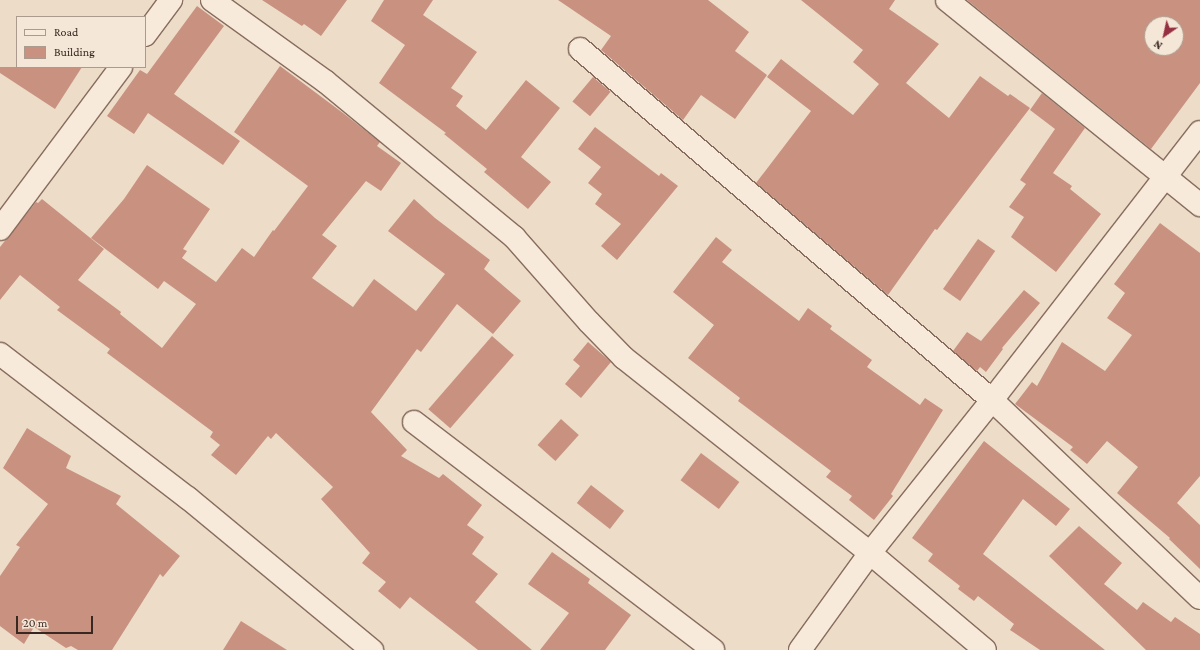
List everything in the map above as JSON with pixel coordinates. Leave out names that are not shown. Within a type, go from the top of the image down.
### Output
[{"type":"street","points":[[146,34],[171,0]]},
{"type":"street","points":[[212,0],[326,82],[514,237],[589,322],[624,358],[870,553],[985,650]]},
{"type":"street","points":[[947,0],[1200,205]]},
{"type":"street","points":[[580,49],[992,400],[1200,598]]},
{"type":"street","points":[[0,229],[120,68]]},
{"type":"street","points":[[800,650],[870,553],[992,400],[1200,132]]},
{"type":"street","points":[[0,354],[188,498],[372,650]]},
{"type":"street","points":[[414,422],[713,650]]},
{"type":"building","points":[[262,0],[347,0],[321,36],[304,24],[302,26]]},
{"type":"building","points":[[384,0],[433,0],[423,15],[477,52],[451,88],[463,96],[456,106],[486,130],[526,80],[560,108],[521,157],[551,182],[528,209],[484,172],[487,169],[444,134],[446,133],[379,83],[405,45],[371,21]]},
{"type":"building","points":[[558,0],[708,0],[749,32],[735,51],[767,75],[735,119],[701,95],[683,120],[601,50],[611,36]]},
{"type":"building","points":[[801,0],[895,0],[889,9],[939,44],[906,83],[949,118],[980,76],[1008,96],[1010,94],[1030,108],[937,230],[935,229],[888,295],[756,183],[811,111],[767,77],[781,59],[853,115],[879,84],[853,62],[863,50]]},
{"type":"building","points":[[967,0],[1200,0],[1200,83],[1151,149]]},
{"type":"building","points":[[197,6],[224,26],[174,94],[240,141],[223,165],[148,113],[134,134],[107,116],[140,70],[147,74]]},
{"type":"building","points":[[280,66],[380,142],[377,146],[401,163],[381,191],[366,181],[322,235],[337,246],[312,278],[353,307],[374,279],[416,311],[445,274],[388,231],[414,199],[435,218],[490,260],[484,269],[521,301],[493,334],[457,304],[421,352],[417,349],[371,412],[407,450],[401,456],[439,478],[443,474],[482,505],[467,525],[484,537],[472,554],[498,574],[475,602],[532,650],[478,650],[410,597],[400,609],[378,591],[386,582],[362,563],[370,553],[321,499],[333,487],[276,433],[271,439],[268,436],[236,475],[211,455],[220,445],[210,437],[213,432],[107,353],[110,349],[57,310],[60,307],[20,275],[0,300],[0,247],[36,202],[38,203],[42,199],[104,249],[78,280],[121,312],[120,314],[162,348],[196,304],[164,281],[158,289],[91,238],[124,199],[147,165],[210,209],[183,249],[187,251],[182,258],[216,282],[242,248],[254,257],[273,230],[274,231],[308,186],[234,132]]},
{"type":"building","points":[[0,67],[81,68],[55,109],[0,73]]},
{"type":"building","points":[[593,77],[611,92],[590,116],[572,102]]},
{"type":"building","points":[[1042,93],[1085,128],[1053,173],[1072,186],[1070,189],[1101,214],[1056,272],[1011,237],[1024,217],[1009,207],[1026,184],[1020,180],[1055,129],[1030,110]]},
{"type":"building","points":[[595,127],[659,176],[661,173],[678,186],[617,260],[601,246],[621,224],[595,204],[602,194],[588,183],[601,167],[578,149]]},
{"type":"building","points":[[1160,223],[1200,253],[1200,476],[1177,503],[1200,525],[1200,569],[1169,539],[1170,538],[1117,493],[1138,467],[1107,441],[1087,464],[1070,450],[1073,447],[1015,404],[1032,382],[1037,386],[1062,342],[1105,371],[1132,335],[1107,318],[1125,293],[1114,284]]},
{"type":"building","points":[[716,237],[732,250],[722,262],[799,321],[808,308],[832,326],[830,329],[872,360],[867,367],[920,405],[925,398],[943,410],[891,494],[893,496],[874,520],[849,500],[852,496],[826,477],[831,471],[738,401],[740,398],[688,358],[714,325],[673,292]]},
{"type":"building","points":[[978,239],[995,251],[960,301],[943,289]]},
{"type":"building","points":[[1024,290],[1040,303],[1002,348],[1003,349],[986,372],[980,367],[977,371],[953,351],[967,332],[981,341]]},
{"type":"building","points":[[492,336],[514,355],[450,428],[428,409]]},
{"type":"building","points":[[588,342],[611,362],[581,398],[565,384],[580,366],[573,360]]},
{"type":"building","points":[[561,419],[579,435],[555,461],[538,445]]},
{"type":"building","points":[[27,428],[71,456],[66,468],[121,496],[116,504],[180,556],[163,577],[160,574],[112,650],[78,650],[71,646],[66,648],[34,627],[24,644],[0,626],[0,576],[20,547],[16,545],[48,504],[3,468]]},
{"type":"building","points":[[984,441],[1070,509],[1056,526],[1023,499],[983,554],[1105,650],[1040,650],[1010,630],[1014,624],[978,596],[974,601],[958,589],[960,586],[928,561],[933,554],[912,538]]},
{"type":"building","points":[[701,453],[739,482],[719,509],[681,480]]},
{"type":"building","points":[[591,485],[624,511],[610,529],[577,503]]},
{"type":"building","points":[[1079,526],[1122,563],[1104,584],[1137,610],[1143,602],[1171,622],[1175,617],[1200,634],[1200,650],[1146,650],[1049,556]]},
{"type":"building","points":[[552,552],[590,579],[588,583],[631,615],[605,650],[540,650],[569,613],[528,584]]},
{"type":"building","points":[[241,621],[287,650],[223,650]]}]
